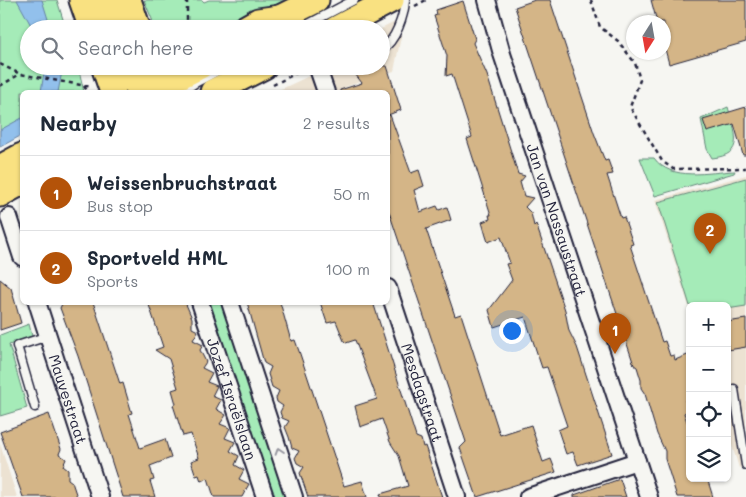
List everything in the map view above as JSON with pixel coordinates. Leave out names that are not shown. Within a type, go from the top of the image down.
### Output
[{"type":"main road","points":[[82,0],[89,20]]},
{"type":"main road","points":[[106,0],[112,20]]},
{"type":"main road","points":[[128,0],[135,20]]},
{"type":"main road","points":[[290,20],[316,0]]},
{"type":"main road","points":[[353,20],[391,0]]},
{"type":"main road","points":[[131,75],[133,80],[143,90]]},
{"type":"main road","points":[[146,90],[149,75]]},
{"type":"main road","points":[[149,90],[181,75]]},
{"type":"main road","points":[[220,90],[265,77]]},
{"type":"main road","points":[[0,168],[20,157]]},
{"type":"main road","points":[[0,194],[20,183]]},
{"type":"street","name":"Jan van Nassaustraat","points":[[487,0],[502,54],[649,497]]},
{"type":"street","points":[[318,75],[325,90]]},
{"type":"street","points":[[11,216],[20,250]]},
{"type":"street","name":"Mesdagstraat","points":[[390,294],[457,497]]},
{"type":"street","name":"Mauvestraat","points":[[38,305],[100,497]]},
{"type":"street","name":"Jozef Israëlslaan","points":[[201,305],[264,497]]},
{"type":"street","name":"Jozef Israëlslaan","points":[[231,305],[294,497]]},
{"type":"street","points":[[528,497],[637,461]]},
{"type":"lane","points":[[297,20],[354,0]]},
{"type":"lane","points":[[390,40],[404,11],[405,0]]},
{"type":"lane","points":[[185,90],[210,75]]},
{"type":"lane","points":[[35,407],[17,346],[48,336]]},
{"type":"lane","points":[[734,389],[746,465]]},
{"type":"path","points":[[187,0],[187,20]]},
{"type":"path","points":[[591,0],[600,27],[618,41],[635,63],[640,80],[630,107],[662,161],[673,169],[746,168]]},
{"type":"path","points":[[0,64],[20,74]]},
{"type":"path","points":[[0,86],[20,74]]},
{"type":"path","points":[[26,75],[84,86],[105,82]]},
{"type":"path","points":[[84,86],[87,90]]},
{"type":"shaded area","points":[[405,17],[394,71],[390,72],[390,24]]},
{"type":"shaded area","points":[[382,75],[345,87],[346,90],[279,90],[309,76]]},
{"type":"shaded area","points":[[746,175],[746,466],[739,468],[731,443],[731,302],[687,302],[655,200]]},
{"type":"shaded area","points":[[0,444],[17,497],[0,497]]},
{"type":"green space","points":[[0,0],[57,0],[63,20],[20,20],[20,75],[80,75],[84,90],[20,90],[20,130],[0,140]]},
{"type":"green space","points":[[144,0],[202,0],[204,2],[209,0],[286,0],[248,20],[152,20]]},
{"type":"green space","points":[[728,107],[735,134],[734,147],[723,156],[712,158],[707,149],[701,119]]},
{"type":"green space","points":[[640,158],[654,158],[661,165],[680,173],[702,174],[735,171],[734,173],[655,196]]},
{"type":"green space","points":[[746,178],[746,306],[731,308],[731,302],[689,302],[658,202]]},
{"type":"green space","points":[[207,305],[227,305],[290,497],[269,497]]},
{"type":"green space","points":[[29,324],[32,336],[9,345],[27,408],[0,416],[0,335]]},
{"type":"water","points":[[17,0],[42,0],[48,20],[28,20]]},
{"type":"water","points":[[44,75],[61,75],[58,90],[41,90]]},
{"type":"water","points":[[20,119],[20,136],[0,147],[0,130]]},
{"type":"building","points":[[535,0],[550,0],[594,133],[605,161],[608,160],[613,174],[607,175],[621,218],[624,217],[633,244],[630,245],[662,342],[665,341],[670,356],[674,355],[675,360],[686,356],[686,412],[684,413],[686,419],[686,482],[708,482],[713,497],[677,497],[665,459],[665,451],[657,434],[645,394],[641,388],[637,367],[634,365],[515,7]]},
{"type":"building","points":[[651,0],[746,0],[746,42],[669,64],[668,60],[671,60],[671,15],[655,15]]},
{"type":"building","points":[[463,1],[475,39],[473,43],[487,75],[518,174],[525,176],[520,182],[524,196],[533,198],[525,207],[531,213],[534,226],[536,224],[565,310],[569,331],[577,347],[612,454],[578,465],[573,452],[566,454],[558,430],[567,426],[547,367],[542,368],[525,317],[494,327],[489,310],[512,280],[506,264],[510,263],[501,237],[488,242],[486,236],[482,222],[490,219],[489,215],[491,215],[467,139],[472,137],[452,74],[446,76],[447,56],[434,16],[437,15],[436,10]]},
{"type":"building","points":[[356,75],[390,75],[401,110],[390,114],[390,90],[340,90],[362,83]]},
{"type":"building","points":[[746,107],[746,155],[743,155],[734,124],[707,132],[703,120]]},
{"type":"building","points":[[390,115],[411,173],[419,170],[424,186],[414,190],[420,212],[437,206],[439,210],[447,207],[451,220],[426,229],[455,316],[461,314],[500,435],[531,425],[543,462],[551,459],[556,472],[477,497],[460,448],[466,442],[390,215]]},
{"type":"building","points":[[0,279],[11,288],[21,323],[0,330]]},
{"type":"building","points":[[62,305],[94,305],[120,384],[123,383],[132,413],[129,414],[140,448],[165,439],[171,458],[150,466],[154,480],[150,481],[155,497],[123,497],[78,356],[60,308]]},
{"type":"building","points":[[149,305],[186,305],[192,318],[192,328],[198,331],[193,340],[203,345],[200,350],[206,362],[202,368],[212,373],[207,382],[217,386],[212,396],[221,400],[216,409],[226,415],[220,424],[230,428],[225,438],[235,442],[230,451],[239,456],[235,465],[244,470],[239,479],[249,484],[242,497],[214,497],[208,478],[201,481],[199,475],[196,476],[191,461],[199,458],[191,434],[183,436],[173,405],[176,404],[172,390],[178,388],[169,359],[155,350],[163,347]]},
{"type":"building","points":[[248,305],[281,305],[291,341],[295,340],[344,486],[362,481],[367,497],[308,497],[300,473],[304,467],[297,463],[295,458],[299,451],[292,448],[285,427],[289,421],[282,418],[280,412],[283,406],[277,402],[276,398],[279,391],[272,387],[268,374],[271,367],[264,363]]},
{"type":"building","points":[[321,305],[374,305],[416,437],[421,439],[423,447],[425,446],[442,497],[381,497],[380,494],[408,486],[399,456],[390,442],[382,419],[360,427],[355,406],[377,399],[355,340],[346,343],[336,321],[327,323]]},
{"type":"building","points":[[746,319],[746,347],[731,350],[731,321]]},
{"type":"building","points":[[49,414],[61,449],[59,454],[66,459],[63,466],[68,470],[68,479],[72,482],[77,497],[23,497],[0,432]]},
{"type":"building","points":[[620,479],[626,497],[574,497],[574,495]]},
{"type":"place","name":"Sportveld HML","points":[[710,254]]},
{"type":"place","name":"Weissenbruchstraat","points":[[615,354]]}]
